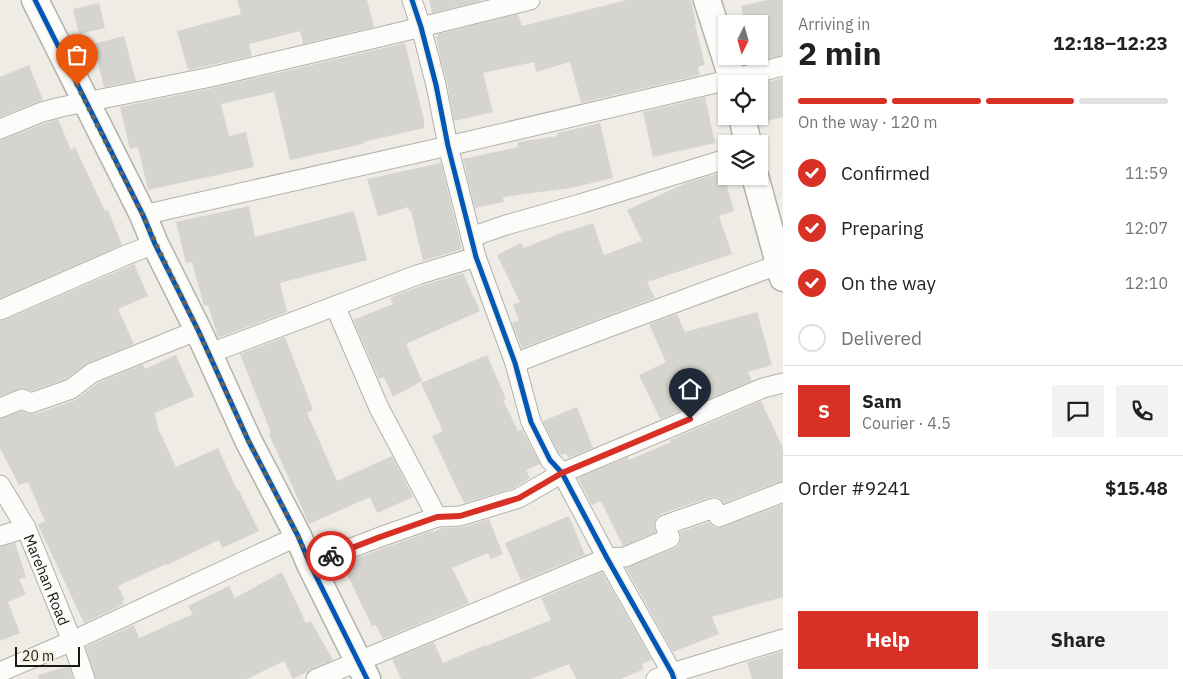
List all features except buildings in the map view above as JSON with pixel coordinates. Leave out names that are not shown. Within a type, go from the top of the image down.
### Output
[{"type":"street","points":[[35,0],[143,215],[249,442],[298,536],[363,670]]},
{"type":"street","points":[[412,0],[436,85],[448,146],[476,257],[515,363],[531,422],[550,460],[562,473],[667,677],[783,639]]},
{"type":"street","points":[[0,129],[42,112],[211,77],[530,0]]},
{"type":"street","points":[[707,0],[731,75]]},
{"type":"street","points":[[753,75],[783,66]]},
{"type":"street","points":[[143,215],[718,84]]},
{"type":"street","points":[[471,237],[718,161]]},
{"type":"street","points":[[515,363],[620,322],[781,271],[757,185]]},
{"type":"street","points":[[0,310],[126,255],[156,244]]},
{"type":"street","points":[[208,354],[417,275],[476,257]]},
{"type":"street","points":[[335,306],[379,408],[437,517]]},
{"type":"street","points":[[0,408],[22,400],[31,404],[71,390],[92,373],[198,330]]},
{"type":"street","points":[[310,564],[437,517],[460,516],[519,498],[562,473],[763,388],[783,383]]},
{"type":"street","name":"Marehan Road","points":[[0,486],[26,528],[72,641],[85,679]]},
{"type":"street","points":[[316,679],[363,670],[607,558],[625,557],[670,538],[664,524],[714,508],[719,517],[783,492]]},
{"type":"street","points":[[0,536],[26,528]]},
{"type":"street","points":[[0,672],[72,641],[298,536]]},
{"type":"cycle path","points":[[35,0],[143,215],[249,442],[298,536],[367,679]]},
{"type":"cycle path","points":[[412,0],[436,85],[448,146],[476,257],[515,363],[531,422],[550,460],[562,473],[674,679]]},
{"type":"way so far","points":[[77,85],[143,215],[249,442],[298,536],[310,564],[331,556]]},
{"type":"route","points":[[331,556],[437,517],[460,516],[519,498],[562,473],[690,419]]}]
